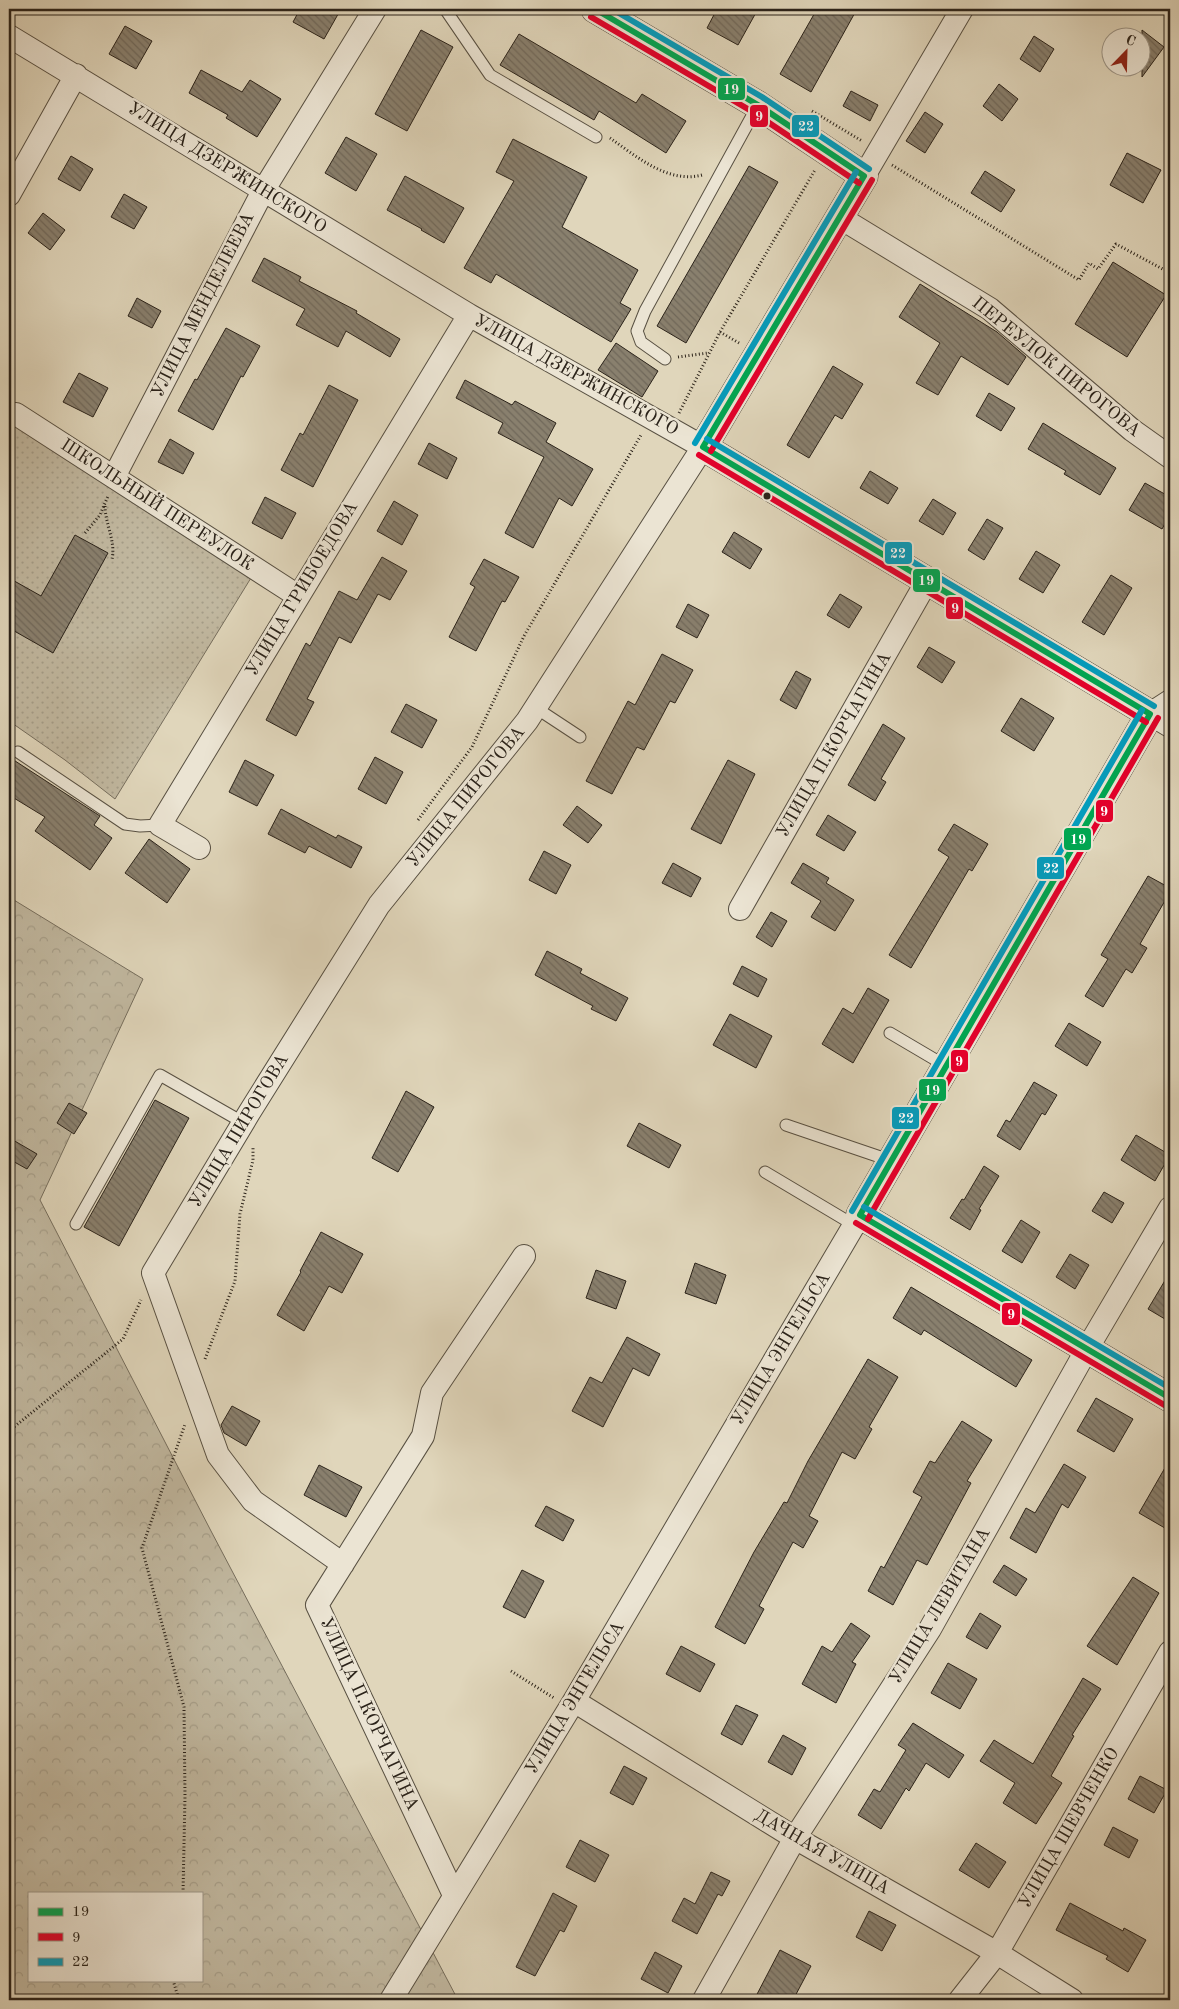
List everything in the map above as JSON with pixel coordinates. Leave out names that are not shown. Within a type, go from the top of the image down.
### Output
[{"type":"street","name":"УЛИЦА МЕНДЕЛЕЕВА","points":[[114,477],[263,191],[375,9]]},
{"type":"street","points":[[595,9],[758,105],[870,166]]},
{"type":"street","name":"УЛИЦА ПИРОГОВА","points":[[153,1273],[379,905],[536,708],[703,447],[962,9]]},
{"type":"street","name":"УЛИЦА ДЗЕРЖИНСКОГО","points":[[9,36],[469,315],[703,447],[927,581],[1164,714]]},
{"type":"street","points":[[9,195],[76,75]]},
{"type":"street","name":"ПЕРЕУЛОК ПИРОГОВА","points":[[838,217],[990,309],[1132,430],[1170,457]]},
{"type":"street","name":"УЛИЦА ГРИБОЕДОВА","points":[[160,825],[469,315]]},
{"type":"street","name":"ШКОЛЬНЫЙ ПЕРЕУЛОК","points":[[16,414],[298,596]]},
{"type":"street","name":"УЛИЦА П.КОРЧАГИНА","points":[[740,909],[927,581]]},
{"type":"street","name":"УЛИЦА ЭНГЕЛЬСА","points":[[391,2000],[572,1704],[946,1066],[1164,714]]},
{"type":"street","points":[[160,825],[199,848]]},
{"type":"street","name":"УЛИЦА ЛЕВИТАНА","points":[[704,2000],[795,1838],[930,1629],[1087,1349],[1170,1208]]},
{"type":"street","points":[[857,1220],[1087,1349],[1170,1398]]},
{"type":"street","name":"УЛИЦА П.КОРЧАГИНА","points":[[454,1895],[317,1605],[423,1436],[432,1393],[524,1256]]},
{"type":"street","points":[[153,1273],[218,1455],[253,1501],[343,1564]]},
{"type":"street","name":"УЛИЦА ШЕВЧЕНКО","points":[[960,2000],[997,1953],[1170,1652]]},
{"type":"street","name":"ДАЧНАЯ УЛИЦА","points":[[572,1704],[795,1838],[997,1953],[1072,2000]]},
{"type":"lane","points":[[445,9],[490,75],[596,137]]},
{"type":"lane","points":[[665,359],[641,342],[637,331],[645,311],[758,105]]},
{"type":"lane","points":[[536,708],[580,736]]},
{"type":"lane","points":[[18,752],[125,824],[140,826],[160,825]]},
{"type":"lane","points":[[890,1033],[946,1066]]},
{"type":"lane","points":[[76,1224],[160,1075],[244,1123]]},
{"type":"lane","points":[[786,1125],[892,1161]]},
{"type":"lane","points":[[765,1172],[857,1220]]},
{"type":"path","points":[[596,137],[600,131],[646,162],[672,175],[692,178],[723,169]]},
{"type":"path","points":[[870,166],[1079,280],[1089,263],[1098,269],[1116,244],[1170,273]]},
{"type":"path","points":[[672,429],[708,353],[816,170]]},
{"type":"path","points":[[665,359],[708,353]]},
{"type":"path","points":[[414,827],[472,747],[524,636],[650,417]]},
{"type":"path","points":[[85,533],[100,515],[114,477]]},
{"type":"path","points":[[105,503],[105,518],[113,551],[112,559]]},
{"type":"path","points":[[183,1892],[184,1707],[142,1548],[195,1389],[235,1281],[240,1214],[253,1160],[252,1134],[244,1123]]},
{"type":"path","points":[[9,1431],[123,1339],[153,1273]]},
{"type":"path","points":[[511,1671],[572,1704]]},
{"type":"path","points":[[173,1982],[179,2000]]},
{"type":"green space","points":[[9,416],[254,573],[115,799],[65,760],[9,721]]},
{"type":"green space","points":[[9,897],[143,979],[40,1200],[211,1531],[458,2000],[9,2000]]},
{"type":"building","points":[[300,9],[341,9],[324,39],[293,22]]},
{"type":"building","points":[[717,9],[758,9],[738,45],[707,28]]},
{"type":"building","points":[[817,9],[857,9],[811,92],[780,74]]},
{"type":"building","points":[[125,26],[152,41],[136,69],[109,54]]},
{"type":"building","points":[[421,30],[453,47],[407,131],[375,114]]},
{"type":"building","points":[[519,34],[636,103],[642,94],[686,121],[666,153],[599,111],[594,120],[500,65]]},
{"type":"building","points":[[1034,36],[1054,49],[1040,72],[1020,59]]},
{"type":"building","points":[[1152,38],[1164,47],[1152,63]]},
{"type":"building","points":[[201,70],[242,92],[250,80],[281,99],[257,137],[226,118],[228,115],[189,93]]},
{"type":"building","points":[[999,84],[1018,99],[1002,121],[983,106]]},
{"type":"building","points":[[851,91],[878,105],[870,121],[843,106]]},
{"type":"building","points":[[925,112],[943,124],[925,153],[906,141]]},
{"type":"building","points":[[346,137],[377,154],[356,191],[325,173]]},
{"type":"building","points":[[513,139],[587,177],[562,227],[638,270],[620,303],[631,309],[611,342],[496,274],[491,283],[464,268],[514,181],[496,172]]},
{"type":"building","points":[[1127,153],[1161,170],[1143,203],[1110,185]]},
{"type":"building","points":[[71,156],[93,169],[80,191],[58,179]]},
{"type":"building","points":[[749,166],[778,182],[686,343],[657,326]]},
{"type":"building","points":[[985,171],[1015,190],[1001,212],[971,193]]},
{"type":"building","points":[[405,176],[464,208],[444,243],[387,210]]},
{"type":"building","points":[[124,194],[147,207],[134,229],[111,217]]},
{"type":"building","points":[[43,213],[65,230],[50,250],[28,233]]},
{"type":"building","points":[[264,258],[301,277],[299,281],[357,311],[356,313],[400,339],[390,357],[346,331],[338,347],[296,325],[305,309],[252,281]]},
{"type":"building","points":[[1113,262],[1166,295],[1127,357],[1075,324]]},
{"type":"building","points":[[920,284],[997,332],[1026,357],[1008,385],[961,356],[938,395],[916,383],[940,343],[899,317]]},
{"type":"building","points":[[137,298],[161,311],[152,328],[128,316]]},
{"type":"building","points":[[226,328],[260,346],[243,377],[241,376],[213,430],[178,411]]},
{"type":"building","points":[[616,343],[658,371],[642,397],[598,370]]},
{"type":"building","points":[[833,366],[863,384],[842,419],[835,415],[809,458],[787,445]]},
{"type":"building","points":[[79,373],[108,388],[93,417],[63,402]]},
{"type":"building","points":[[465,380],[512,405],[515,401],[556,423],[546,442],[593,469],[572,506],[559,498],[533,548],[505,533],[544,457],[498,433],[503,423],[456,398]]},
{"type":"building","points":[[329,385],[358,400],[313,487],[281,470],[300,433],[303,435]]},
{"type":"building","points":[[989,393],[1015,408],[1001,431],[976,416]]},
{"type":"building","points":[[1043,423],[1116,468],[1100,495],[1064,474],[1066,471],[1028,449]]},
{"type":"building","points":[[170,439],[194,453],[183,474],[158,462]]},
{"type":"building","points":[[429,443],[457,458],[447,479],[418,464]]},
{"type":"building","points":[[870,471],[898,488],[888,504],[860,488]]},
{"type":"building","points":[[1145,483],[1170,497],[1170,515],[1162,529],[1129,510]]},
{"type":"building","points":[[265,497],[296,513],[282,539],[252,523]]},
{"type":"building","points":[[933,499],[956,513],[943,535],[919,521]]},
{"type":"building","points":[[394,501],[418,515],[402,545],[377,531]]},
{"type":"building","points":[[987,519],[1003,528],[984,560],[968,550]]},
{"type":"building","points":[[734,532],[762,549],[750,569],[722,552]]},
{"type":"building","points":[[75,535],[108,553],[53,653],[9,628],[9,578],[41,596]]},
{"type":"building","points":[[1036,551],[1060,565],[1043,593],[1019,579]]},
{"type":"building","points":[[382,557],[407,571],[390,600],[378,594],[351,643],[339,637],[307,699],[314,702],[296,736],[266,720],[306,643],[310,646],[339,591],[357,600]]},
{"type":"building","points":[[484,559],[519,577],[505,602],[502,601],[476,651],[449,637],[475,587],[470,584]]},
{"type":"building","points":[[1111,575],[1132,588],[1104,635],[1082,622]]},
{"type":"building","points":[[840,594],[862,607],[849,628],[827,615]]},
{"type":"building","points":[[688,604],[709,615],[697,638],[676,627]]},
{"type":"building","points":[[929,647],[955,662],[942,683],[917,667]]},
{"type":"building","points":[[662,654],[693,670],[675,703],[670,701],[644,750],[637,747],[612,794],[586,781],[628,701],[635,705]]},
{"type":"building","points":[[796,671],[811,679],[796,709],[780,700]]},
{"type":"building","points":[[1021,698],[1054,718],[1034,751],[1001,731]]},
{"type":"building","points":[[406,704],[437,720],[422,748],[391,732]]},
{"type":"building","points":[[883,724],[905,738],[881,779],[886,782],[875,801],[848,785]]},
{"type":"building","points":[[9,757],[100,816],[94,825],[112,838],[90,870],[35,831],[45,817],[9,795]]},
{"type":"building","points":[[375,757],[403,772],[386,804],[358,789]]},
{"type":"building","points":[[245,760],[274,775],[257,806],[229,792]]},
{"type":"building","points":[[728,760],[755,774],[721,844],[691,829]]},
{"type":"building","points":[[577,806],[602,825],[588,843],[563,825]]},
{"type":"building","points":[[281,809],[336,838],[338,835],[362,847],[351,868],[309,846],[305,853],[268,834]]},
{"type":"building","points":[[828,815],[856,832],[844,851],[816,835]]},
{"type":"building","points":[[954,824],[988,844],[972,871],[969,869],[911,968],[889,955],[949,857],[938,850]]},
{"type":"building","points":[[149,839],[190,869],[167,903],[125,873]]},
{"type":"building","points":[[544,851],[571,865],[556,894],[529,880]]},
{"type":"building","points":[[673,863],[701,878],[691,897],[662,883]]},
{"type":"building","points":[[803,863],[829,878],[826,883],[854,900],[835,931],[811,917],[821,901],[791,883]]},
{"type":"building","points":[[1148,876],[1170,888],[1170,892],[1140,944],[1147,948],[1132,973],[1126,969],[1103,1007],[1085,996],[1108,959],[1101,955]]},
{"type":"building","points":[[771,912],[787,921],[772,947],[756,937]]},
{"type":"building","points":[[547,951],[582,969],[580,973],[628,998],[616,1021],[591,1009],[593,1006],[535,975]]},
{"type":"building","points":[[742,966],[767,979],[758,997],[733,984]]},
{"type":"building","points":[[868,988],[889,1000],[853,1063],[822,1044],[843,1008],[853,1014]]},
{"type":"building","points":[[730,1014],[772,1036],[756,1068],[713,1045]]},
{"type":"building","points":[[1069,1023],[1101,1042],[1087,1066],[1055,1046]]},
{"type":"building","points":[[1034,1082],[1057,1095],[1045,1115],[1042,1113],[1020,1150],[997,1136],[1006,1120],[1010,1122]]},
{"type":"building","points":[[406,1091],[434,1107],[398,1172],[372,1158]]},
{"type":"building","points":[[155,1100],[189,1118],[119,1246],[84,1227]]},
{"type":"building","points":[[69,1103],[87,1113],[74,1134],[57,1123]]},
{"type":"building","points":[[639,1123],[681,1145],[669,1168],[627,1146]]},
{"type":"building","points":[[1136,1135],[1170,1155],[1155,1181],[1121,1160]]},
{"type":"building","points":[[13,1140],[37,1154],[27,1169],[9,1159],[9,1148]]},
{"type":"building","points":[[984,1166],[999,1176],[979,1209],[981,1210],[970,1230],[950,1218],[962,1199],[964,1200]]},
{"type":"building","points":[[1104,1192],[1124,1203],[1112,1223],[1092,1211]]},
{"type":"building","points":[[1021,1220],[1040,1232],[1022,1263],[1002,1251]]},
{"type":"building","points":[[321,1232],[363,1254],[342,1293],[329,1286],[304,1331],[277,1315]]},
{"type":"building","points":[[1070,1254],[1089,1265],[1075,1289],[1056,1277]]},
{"type":"building","points":[[695,1263],[726,1275],[716,1304],[685,1293]]},
{"type":"building","points":[[596,1270],[626,1281],[616,1309],[586,1298]]},
{"type":"building","points":[[1170,1272],[1170,1322],[1148,1309]]},
{"type":"building","points":[[911,1287],[1032,1360],[1016,1387],[924,1330],[921,1335],[893,1318]]},
{"type":"building","points":[[627,1337],[660,1354],[649,1376],[633,1368],[603,1427],[572,1411],[590,1377],[602,1383]]},
{"type":"building","points":[[868,1359],[898,1377],[869,1427],[872,1429],[855,1459],[842,1452],[809,1516],[818,1521],[803,1548],[793,1542],[759,1606],[764,1609],[745,1644],[715,1627],[754,1552],[784,1502],[787,1503],[808,1461]]},
{"type":"building","points":[[1096,1398],[1133,1419],[1114,1452],[1077,1431]]},
{"type":"building","points":[[232,1406],[260,1421],[246,1446],[224,1433],[221,1425]]},
{"type":"building","points":[[962,1421],[992,1440],[967,1481],[971,1483],[927,1565],[917,1560],[893,1605],[868,1591],[881,1566],[884,1568],[922,1497],[913,1492],[930,1461],[935,1463]]},
{"type":"building","points":[[1170,1459],[1170,1531],[1139,1513]]},
{"type":"building","points":[[1064,1464],[1086,1477],[1068,1508],[1062,1504],[1036,1553],[1010,1538],[1026,1508],[1035,1513]]},
{"type":"building","points":[[319,1465],[362,1487],[346,1517],[304,1495]]},
{"type":"building","points":[[546,1506],[574,1520],[563,1541],[535,1526]]},
{"type":"building","points":[[1004,1565],[1027,1579],[1016,1596],[993,1582]]},
{"type":"building","points":[[522,1570],[544,1581],[525,1618],[503,1607]]},
{"type":"building","points":[[1133,1577],[1159,1593],[1117,1665],[1087,1646]]},
{"type":"building","points":[[980,1613],[1001,1626],[987,1649],[966,1637]]},
{"type":"building","points":[[851,1623],[870,1636],[852,1662],[856,1664],[836,1703],[802,1684],[822,1646],[832,1652]]},
{"type":"building","points":[[681,1646],[715,1664],[700,1692],[666,1674]]},
{"type":"building","points":[[948,1663],[977,1679],[960,1709],[931,1693]]},
{"type":"building","points":[[1083,1678],[1101,1689],[1072,1735],[1074,1736],[1051,1776],[1062,1783],[1036,1824],[1003,1803],[1015,1783],[980,1761],[994,1740],[1033,1764]]},
{"type":"building","points":[[736,1705],[758,1715],[742,1745],[721,1734]]},
{"type":"building","points":[[913,1723],[964,1755],[949,1778],[926,1763],[909,1791],[906,1788],[881,1829],[858,1815],[874,1789],[880,1792],[906,1750],[898,1745]]},
{"type":"building","points":[[783,1735],[806,1748],[792,1775],[768,1762]]},
{"type":"building","points":[[624,1766],[647,1778],[633,1805],[610,1793]]},
{"type":"building","points":[[1140,1776],[1167,1790],[1154,1813],[1128,1799]]},
{"type":"building","points":[[1113,1827],[1138,1840],[1129,1858],[1104,1845]]},
{"type":"building","points":[[580,1840],[609,1855],[595,1882],[566,1867]]},
{"type":"building","points":[[976,1843],[1006,1862],[989,1888],[959,1870]]},
{"type":"building","points":[[711,1872],[730,1881],[722,1896],[718,1894],[697,1934],[672,1921],[684,1898],[695,1904]]},
{"type":"building","points":[[553,1893],[577,1906],[564,1932],[560,1930],[535,1976],[516,1967]]},
{"type":"building","points":[[1070,1903],[1123,1931],[1124,1928],[1146,1940],[1128,1972],[1106,1959],[1108,1956],[1056,1930]]},
{"type":"building","points":[[869,1911],[896,1925],[882,1951],[856,1937]]},
{"type":"building","points":[[780,1950],[811,1966],[793,2000],[754,2000]]},
{"type":"building","points":[[655,1952],[682,1966],[668,1993],[641,1979]]},
{"type":"transit line","name":"19","points":[[595,9],[758,105],[864,176]]},
{"type":"transit line","name":"22","points":[[612,9],[762,97],[869,169]]},
{"type":"transit line","name":"9","points":[[591,17],[753,112],[859,183]]},
{"type":"transit line","name":"22","points":[[695,443],[856,172]]},
{"type":"transit line","name":"19","points":[[703,447],[864,176]]},
{"type":"transit line","name":"9","points":[[711,451],[872,180]]},
{"type":"transit line","name":"22","points":[[707,439],[1154,706]]},
{"type":"transit line","name":"19","points":[[703,447],[1150,714]]},
{"type":"transit line","name":"9","points":[[699,455],[1146,722]]},
{"type":"transit line","name":"22","points":[[852,1211],[1142,710]]},
{"type":"transit line","name":"19","points":[[860,1215],[1150,714]]},
{"type":"transit line","name":"9","points":[[868,1219],[1158,718]]},
{"type":"transit line","name":"22","points":[[864,1207],[1170,1388]]},
{"type":"transit line","name":"19","points":[[860,1215],[1170,1398]]},
{"type":"transit line","name":"9","points":[[856,1223],[1166,1406]]}]
